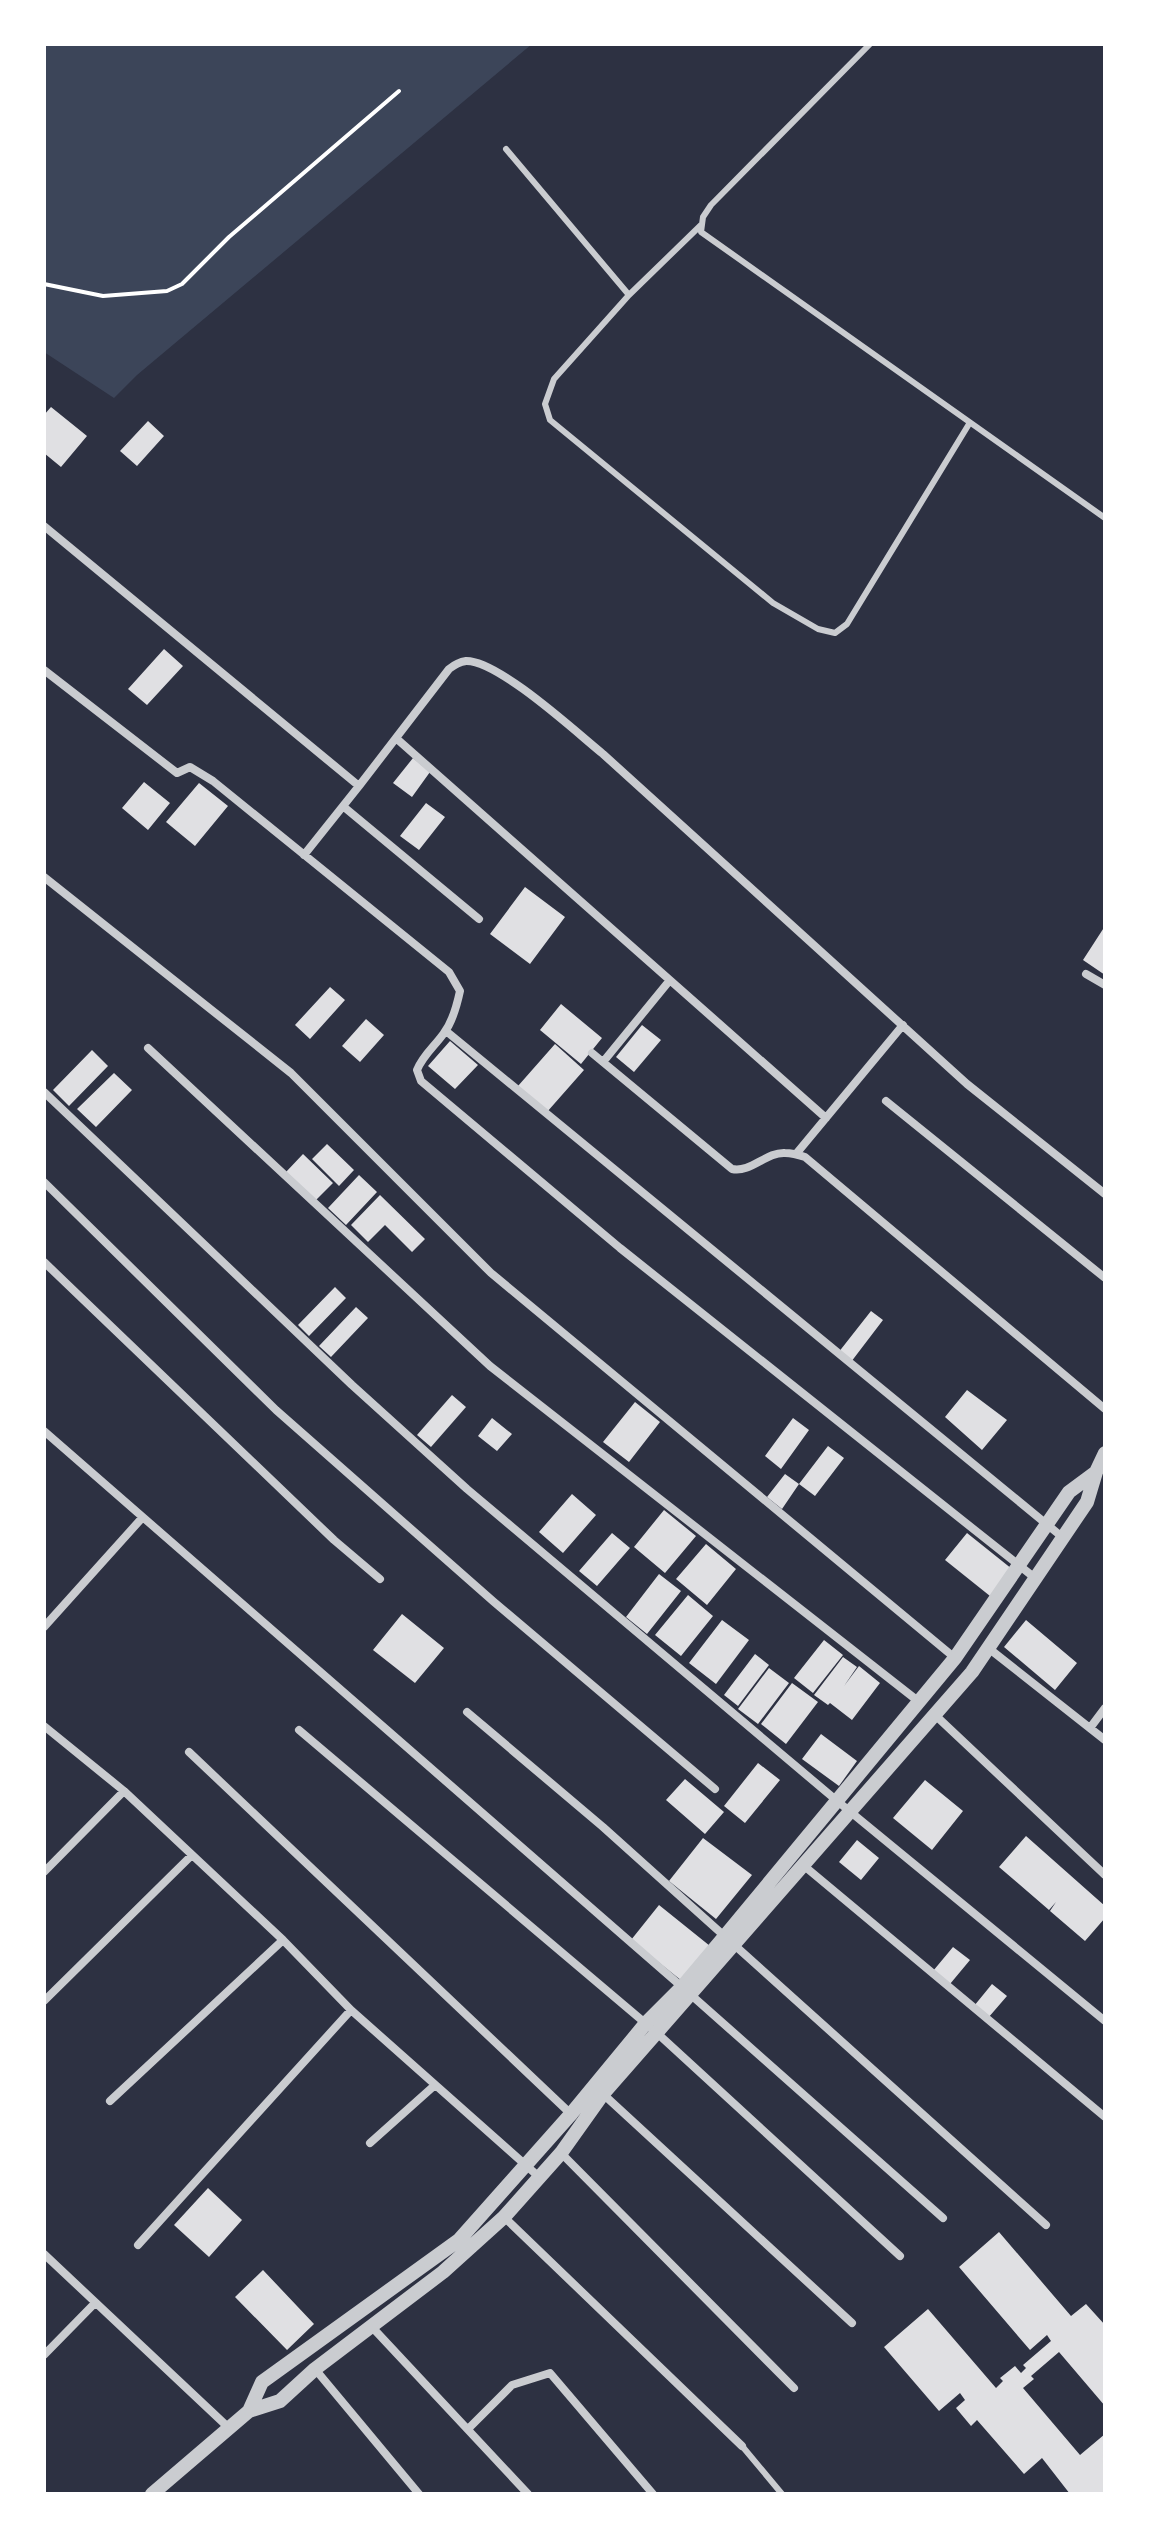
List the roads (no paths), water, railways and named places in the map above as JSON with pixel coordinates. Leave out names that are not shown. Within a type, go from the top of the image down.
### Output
[{"type":"street","points":[[44,526],[359,786]]},
{"type":"street","points":[[304,855],[397,739],[443,675],[457,663],[477,663],[493,670],[550,709],[967,1084],[1105,1194]]},
{"type":"street","points":[[44,670],[177,773],[190,767],[213,781],[449,972],[460,991],[446,1031],[417,1070],[421,1081],[620,1248],[1035,1578]]},
{"type":"street","points":[[397,739],[826,1118]]},
{"type":"street","points":[[344,807],[479,919]]},
{"type":"street","points":[[44,877],[291,1073],[491,1273],[955,1658]]},
{"type":"street","points":[[1086,974],[1105,985]]},
{"type":"street","points":[[603,1062],[670,980]]},
{"type":"street","points":[[796,1154],[903,1025]]},
{"type":"street","points":[[446,1031],[1061,1536]]},
{"type":"street","points":[[148,1048],[490,1366],[918,1701]]},
{"type":"street","points":[[592,1053],[732,1169],[740,1170],[775,1154],[796,1154],[812,1162],[1105,1409]]},
{"type":"street","points":[[44,1092],[352,1385],[467,1489],[849,1812],[1105,2021]]},
{"type":"street","points":[[886,1101],[1105,1278]]},
{"type":"street","points":[[44,1182],[276,1410],[494,1602],[715,1789]]},
{"type":"street","points":[[44,1262],[334,1540],[380,1579]]},
{"type":"street","points":[[44,1431],[943,2218]]},
{"type":"street","points":[[249,2411],[280,2401],[315,2369],[443,2272],[504,2217],[561,2153],[577,2119],[651,2028],[803,1865],[972,1672],[1061,1536],[1087,1502],[1100,1476],[1105,1453]]},
{"type":"street","points":[[730,1941],[836,1800],[955,1658],[1069,1492],[1100,1476]]},
{"type":"street","points":[[44,1627],[142,1518]]},
{"type":"street","points":[[987,1647],[1105,1740]]},
{"type":"street","points":[[1090,1728],[1105,1708]]},
{"type":"street","points":[[467,1712],[603,1827],[1046,2225]]},
{"type":"street","points":[[933,1713],[1105,1875]]},
{"type":"street","points":[[44,1726],[124,1791],[283,1940],[351,2010],[538,2176]]},
{"type":"street","points":[[299,1730],[651,2028],[900,2256]]},
{"type":"street","points":[[189,1752],[577,2119]]},
{"type":"street","points":[[44,1872],[124,1791]]},
{"type":"street","points":[[44,2001],[192,1855]]},
{"type":"street","points":[[803,1865],[1105,2117]]},
{"type":"street","points":[[110,2101],[283,1940]]},
{"type":"street","points":[[138,2245],[351,2010]]},
{"type":"street","points":[[152,2494],[249,2411],[262,2382],[459,2240],[526,2166],[603,2094],[651,2028]]},
{"type":"street","points":[[370,2143],[435,2085]]},
{"type":"street","points":[[603,2094],[852,2323]]},
{"type":"street","points":[[561,2153],[794,2388]]},
{"type":"street","points":[[504,2217],[742,2446]]},
{"type":"street","points":[[44,2254],[230,2429]]},
{"type":"street","points":[[44,2355],[95,2303]]},
{"type":"street","points":[[371,2325],[528,2494]]},
{"type":"street","points":[[315,2369],[419,2494]]},
{"type":"street","points":[[469,2428],[512,2385],[550,2373],[653,2494]]},
{"type":"lane","points":[[870,44],[711,205],[701,225],[629,295],[554,379],[545,404],[550,420],[773,603],[818,629],[835,633],[847,624],[969,424]]},
{"type":"lane","points":[[506,149],[629,295]]},
{"type":"lane","points":[[701,225],[701,232],[711,241],[1105,518]]},
{"type":"lane","points":[[742,2446],[782,2494]]}]
